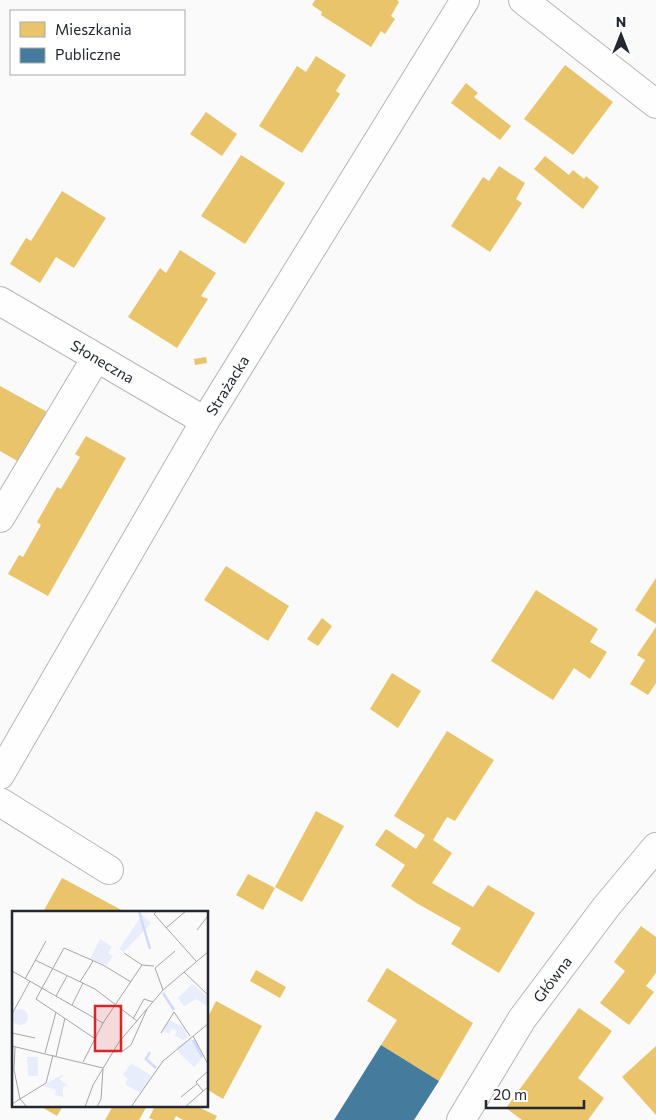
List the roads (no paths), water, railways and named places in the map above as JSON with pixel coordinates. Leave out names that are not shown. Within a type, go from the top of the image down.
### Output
[{"type":"street","name":"Strażacka","points":[[0,776],[205,421],[465,0]]},
{"type":"street","points":[[523,0],[656,104]]},
{"type":"street","name":"Słoneczna","points":[[0,302],[205,421]]},
{"type":"street","points":[[0,518],[96,358]]},
{"type":"street","points":[[0,802],[109,870]]},
{"type":"street","name":"Główna","points":[[461,1120],[522,1018],[606,907],[656,847]]}]
